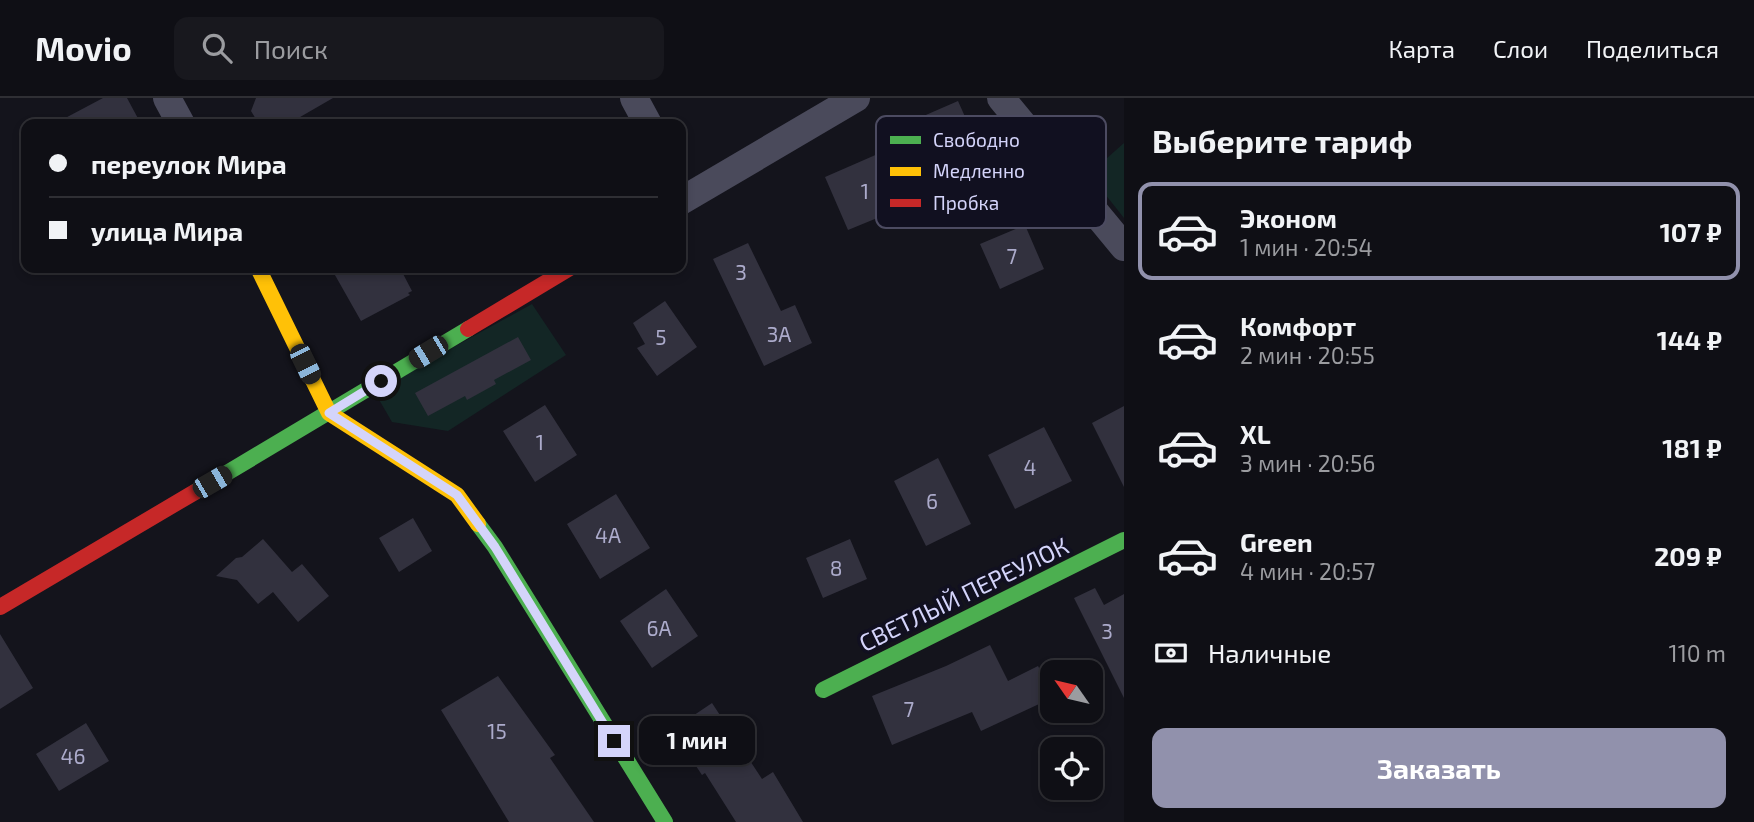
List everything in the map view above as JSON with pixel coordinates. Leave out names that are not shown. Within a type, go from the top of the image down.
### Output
[{"type":"street","points":[[167,98],[178,119]]},
{"type":"street","points":[[634,98],[646,119]]},
{"type":"street","points":[[686,191],[856,98]]},
{"type":"street","points":[[1001,98],[1016,116]]},
{"type":"street","points":[[1106,225],[1124,247]]},
{"type":"street","points":[[260,273],[329,413],[457,495],[495,547],[665,822]]},
{"type":"street","points":[[0,607],[562,273]]},
{"type":"street","name":"СВЕТЛЫЙ ПЕРЕУЛОК","points":[[823,690],[1124,540]]},
{"type":"green space","points":[[1124,143],[1124,218],[1106,195],[1106,159]]},
{"type":"green space","points":[[532,304],[566,355],[448,431],[392,422],[374,391]]},
{"type":"building","points":[[103,98],[127,98],[138,119],[63,119]]},
{"type":"building","points":[[256,98],[333,98],[297,119],[256,119],[251,111]]},
{"type":"building","points":[[958,101],[965,116],[924,116]]},
{"type":"building","points":[[876,155],[876,218],[848,230],[825,177]]},
{"type":"building","points":[[1018,228],[1026,228],[1044,269],[1000,289],[980,244]]},
{"type":"building","points":[[748,243],[781,311],[795,305],[812,343],[764,366],[713,259]]},
{"type":"building","points":[[334,273],[403,273],[412,291],[408,293],[410,295],[361,321]]},
{"type":"building","points":[[665,301],[697,347],[657,376],[637,348],[645,344],[633,323]]},
{"type":"building","points":[[518,337],[531,360],[494,380],[496,384],[467,400],[465,396],[428,416],[415,393]]},
{"type":"building","points":[[545,405],[577,455],[535,482],[503,431]]},
{"type":"building","points":[[1124,406],[1124,487],[1092,423]]},
{"type":"building","points":[[1044,427],[1072,481],[1015,509],[988,455]]},
{"type":"building","points":[[938,458],[971,524],[926,546],[894,481]]},
{"type":"building","points":[[616,494],[650,548],[600,579],[567,524]]},
{"type":"building","points":[[413,518],[432,551],[399,572],[379,538]]},
{"type":"building","points":[[263,539],[292,572],[302,564],[329,596],[298,622],[273,592],[258,604],[237,580],[216,576]]},
{"type":"building","points":[[850,539],[867,579],[823,598],[806,558]]},
{"type":"building","points":[[1095,588],[1104,605],[1124,594],[1124,698],[1074,598]]},
{"type":"building","points":[[666,589],[698,636],[652,668],[620,621]]},
{"type":"building","points":[[0,634],[33,688],[0,709]]},
{"type":"building","points":[[990,645],[1008,681],[1038,666],[1040,704],[981,731],[972,712],[892,745],[872,696]]},
{"type":"building","points":[[498,676],[555,755],[550,758],[594,822],[509,822],[441,710]]},
{"type":"building","points":[[712,703],[762,779],[773,772],[803,822],[736,822],[705,773],[702,775],[672,730]]},
{"type":"building","points":[[86,723],[109,761],[59,791],[36,754]]},
{"type":"traffic: fast","points":[[195,492],[468,329]]},
{"type":"traffic: fast","points":[[478,524],[495,547],[665,822]]},
{"type":"traffic: fast","points":[[823,690],[1124,540]]},
{"type":"traffic: slow","points":[[260,273],[329,413],[457,495],[478,524]]},
{"type":"traffic: jam","points":[[468,329],[562,273]]},
{"type":"traffic: jam","points":[[0,607],[195,492]]},
{"type":"route","points":[[381,381],[329,413],[457,495],[495,547],[614,741]]}]
